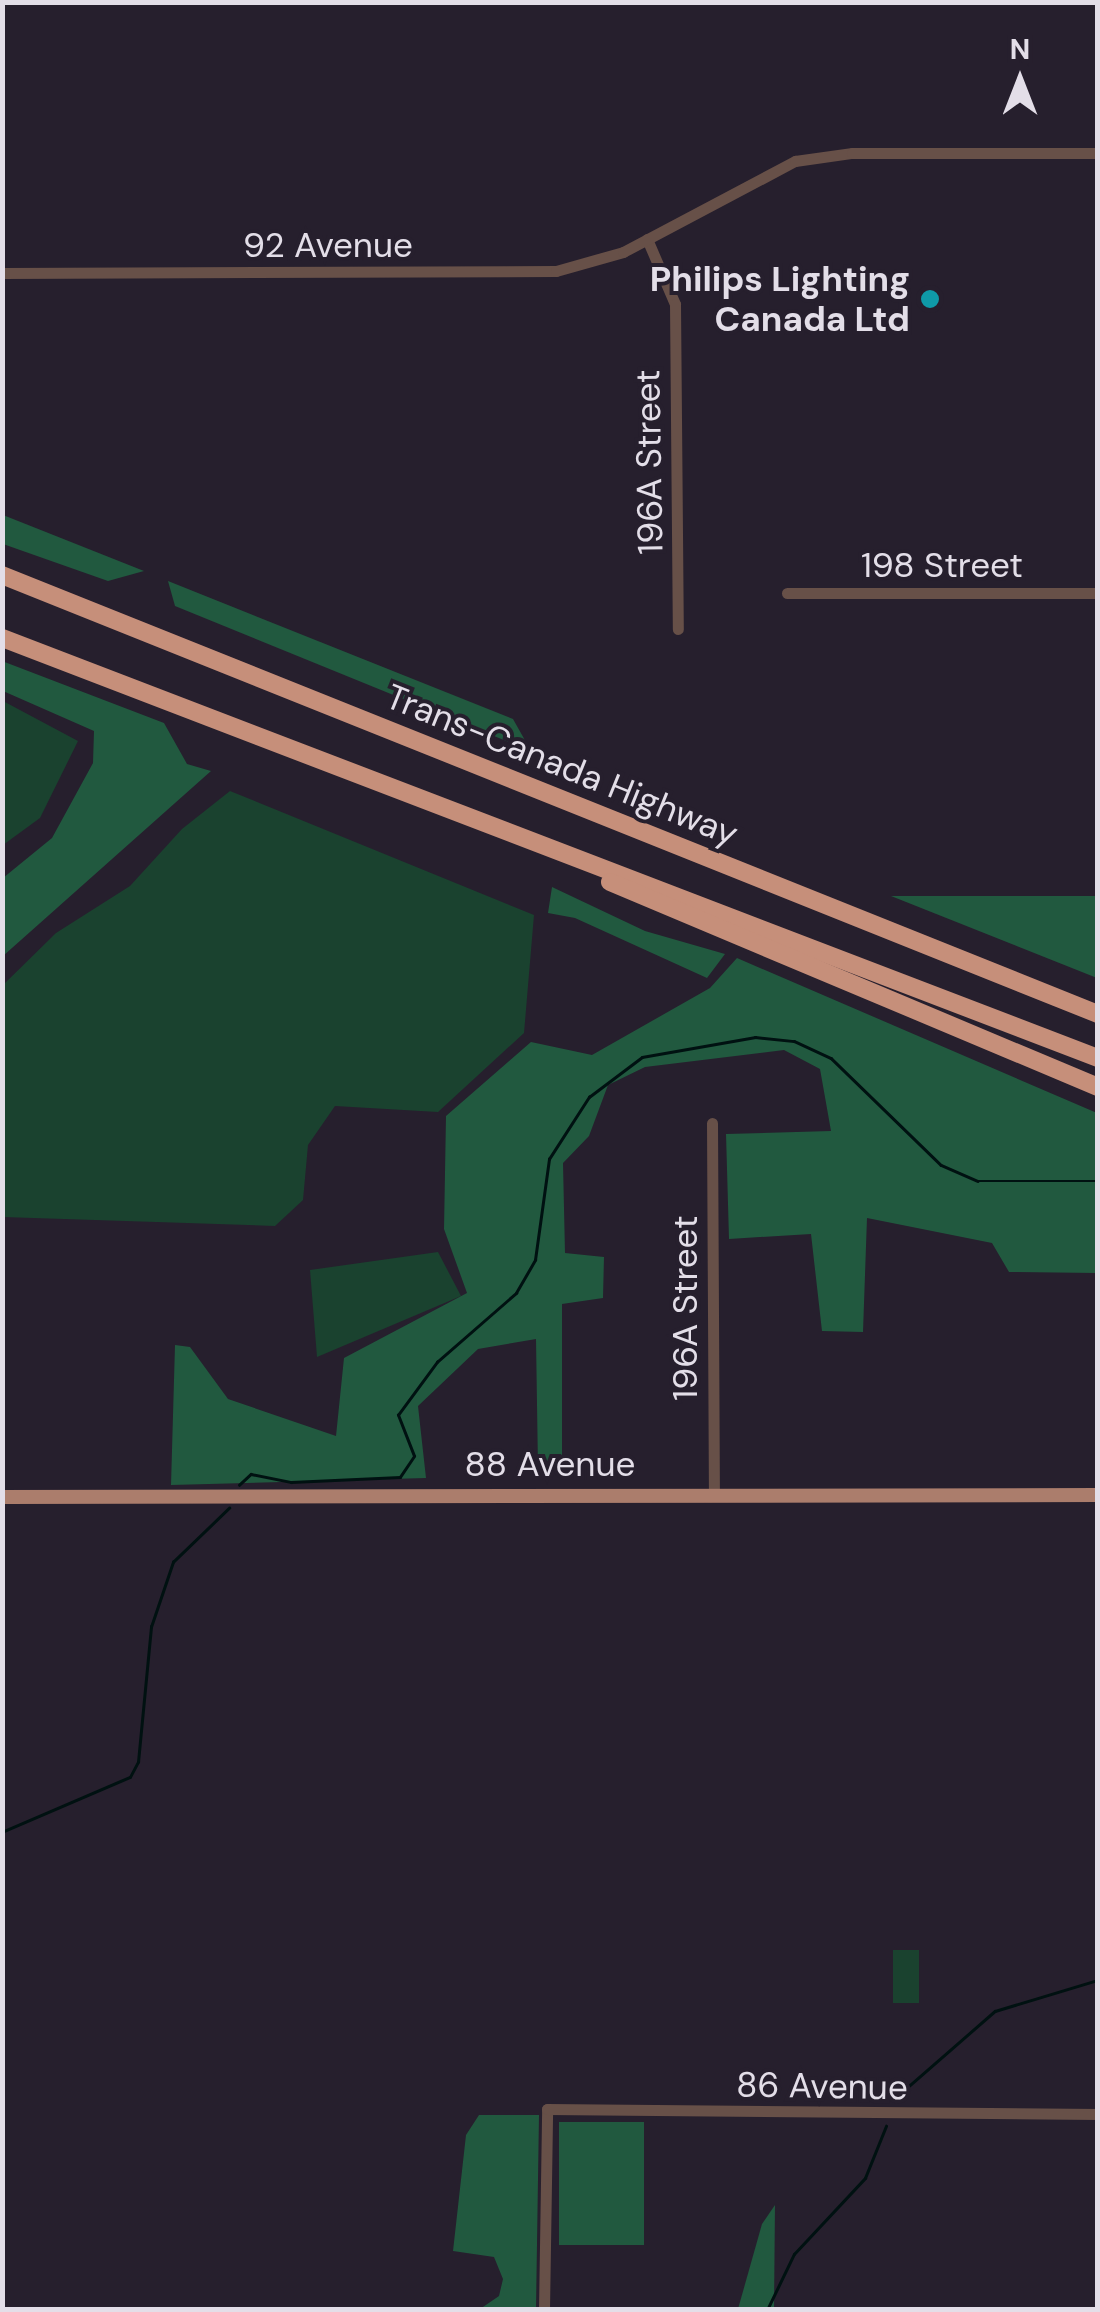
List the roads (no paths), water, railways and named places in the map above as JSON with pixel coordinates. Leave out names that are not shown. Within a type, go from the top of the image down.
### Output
[{"type":"highway","name":"Trans-Canada Highway","points":[[2,575],[1098,1012]]},
{"type":"highway","points":[[2,638],[1098,1058]]},
{"type":"highway","points":[[496,829],[673,910],[1098,1087]]},
{"type":"main road","name":"88 Avenue","points":[[2,1497],[1098,1495]]},
{"type":"street","name":"92 Avenue","points":[[2,272],[532,273],[594,263],[647,239],[756,176],[819,156],[1098,153]]},
{"type":"street","name":"196A Street","points":[[647,239],[675,304],[678,629]]},
{"type":"street","name":"198 Street","points":[[786,593],[1098,593]]},
{"type":"street","name":"196A Street","points":[[712,1123],[714,1493]]},
{"type":"street","name":"86 Avenue","points":[[544,2310],[547,2109],[1098,2114]]},
{"type":"waterway","points":[[239,1485],[251,1474],[291,1482],[400,1477],[414,1456],[398,1415],[437,1362],[516,1293],[535,1260],[549,1159],[589,1097],[642,1057],[755,1037],[794,1041],[831,1058],[941,1165],[978,1181],[1098,1181]]},
{"type":"waterway","points":[[2,1832],[130,1777],[138,1762],[151,1627],[173,1562],[229,1508]]},
{"type":"waterway","points":[[902,2092],[995,2011],[1098,1980]]},
{"type":"waterway","points":[[767,2310],[794,2254],[865,2178],[886,2126]]},
{"type":"place","name":"Philips Lighting Canada Ltd","points":[[930,299]]}]
